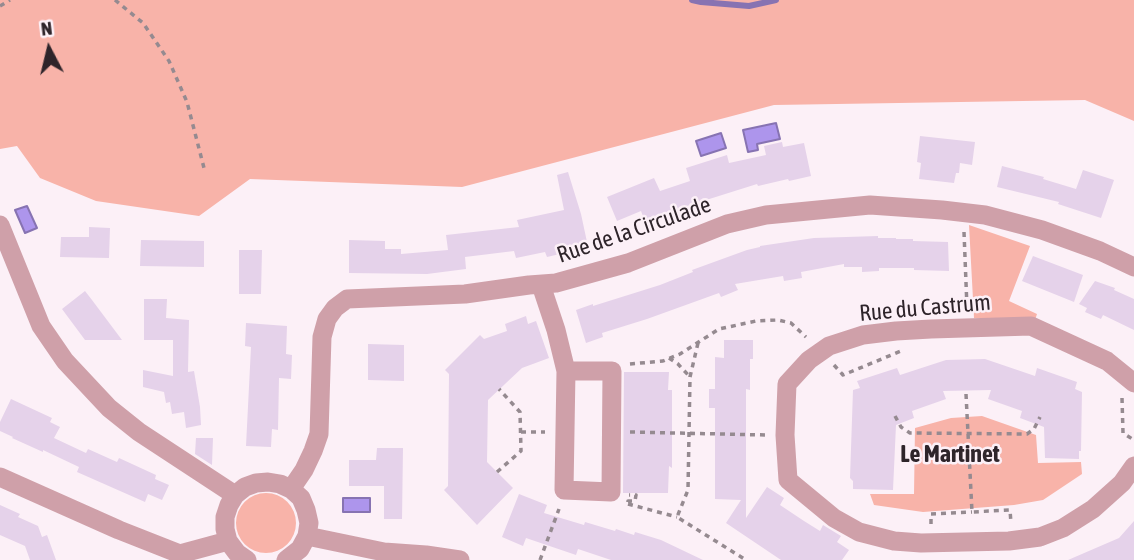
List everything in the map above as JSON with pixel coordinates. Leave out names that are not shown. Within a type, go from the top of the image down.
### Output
[{"type":"street","name":"Rue de la Circulade","points":[[291,489],[304,470],[318,434],[322,337],[327,319],[346,299],[465,294],[541,285],[587,276],[628,263],[727,224],[766,215],[870,205],[985,215],[1042,230],[1100,251],[1134,267]]},
{"type":"street","points":[[0,225],[41,326],[65,361],[109,408],[139,432],[236,495]]},
{"type":"street","points":[[541,285],[566,371],[564,491],[611,492],[612,372],[566,371]]},
{"type":"street","name":"Rue du Castrum","points":[[1128,386],[1107,361],[1031,326],[968,327],[863,335],[830,345],[808,360],[787,384],[785,435],[788,480],[834,518],[859,532],[908,542],[1009,541],[1040,537],[1063,528],[1093,509],[1122,483],[1134,466]]},
{"type":"street","points":[[0,477],[180,554],[228,541]]},
{"type":"street","points":[[247,560],[237,553],[228,541],[225,517],[236,495],[256,483],[268,482],[291,489],[301,498],[306,510],[309,523],[307,536],[300,549],[286,560]]},
{"type":"street","points":[[307,536],[384,552],[460,560]]},
{"type":"path","points":[[0,6],[10,0]]},
{"type":"path","points":[[115,0],[143,23],[169,61],[187,102],[204,168]]},
{"type":"path","points":[[963,213],[968,327]]},
{"type":"path","points":[[612,372],[627,364],[663,361],[680,354],[719,329],[756,321],[778,320],[791,323],[843,375],[901,351]]},
{"type":"path","points":[[677,517],[688,490],[690,377],[699,341]]},
{"type":"path","points":[[669,358],[690,377]]},
{"type":"path","points":[[1128,386],[1123,433],[1134,440]]},
{"type":"path","points":[[497,472],[521,451],[520,412],[499,390]]},
{"type":"path","points":[[967,394],[972,512]]},
{"type":"path","points":[[895,416],[901,428],[910,433],[1027,434],[1034,429],[1040,416]]},
{"type":"path","points":[[624,432],[785,435]]},
{"type":"path","points":[[540,560],[566,491]]},
{"type":"path","points":[[628,504],[677,517],[746,560]]},
{"type":"path","points":[[931,513],[1010,510]]},
{"type":"shaded area","points":[[0,0],[1134,0],[1134,121],[1085,100],[774,105],[462,187],[250,179],[199,216],[96,201],[40,178],[17,146],[0,149]]},
{"type":"shaded area","points":[[776,123],[780,139],[757,144],[758,150],[748,152],[743,130]]},
{"type":"shaded area","points":[[721,133],[726,148],[701,156],[696,141]]},
{"type":"shaded area","points":[[27,206],[37,228],[25,233],[15,210]]},
{"type":"shaded area","points":[[969,225],[1030,246],[1009,301],[1037,314],[1035,320],[974,318]]},
{"type":"shaded area","points":[[982,416],[1036,435],[1038,463],[1081,462],[1082,474],[1043,500],[1014,505],[923,512],[874,505],[870,494],[914,494],[915,428],[951,418]]},
{"type":"shaded area","points":[[260,493],[272,493],[288,501],[294,511],[294,535],[288,545],[272,553],[260,553],[244,545],[236,529],[236,517],[244,501]]},
{"type":"shaded area","points":[[343,498],[370,498],[370,512],[343,512]]},
{"type":"building","points":[[920,136],[975,142],[972,165],[960,163],[954,183],[919,179],[921,163],[917,162]]},
{"type":"building","points":[[782,142],[783,147],[804,143],[811,176],[758,186],[757,184],[668,212],[669,215],[646,224],[641,211],[617,221],[607,197],[654,178],[660,191],[690,181],[686,168],[727,155],[729,163],[766,155],[764,146]]},
{"type":"building","points":[[1002,166],[1076,189],[1083,170],[1114,180],[1101,218],[1058,204],[1059,202],[997,187]]},
{"type":"building","points":[[568,172],[587,242],[563,248],[564,253],[547,257],[545,252],[516,258],[514,251],[465,257],[466,269],[427,274],[349,273],[349,240],[385,241],[385,249],[401,249],[401,254],[448,250],[446,235],[519,227],[517,220],[564,210],[557,175]]},
{"type":"building","points":[[89,227],[110,228],[109,258],[60,257],[61,237],[89,237]]},
{"type":"building","points":[[878,236],[948,242],[949,271],[879,268],[879,271],[862,272],[862,267],[844,267],[844,264],[801,272],[802,278],[784,281],[783,276],[735,284],[738,290],[721,297],[719,293],[602,333],[603,337],[586,343],[576,310],[660,285],[693,272],[692,270],[760,246],[814,238]]},
{"type":"building","points":[[141,240],[204,241],[204,267],[140,266]]},
{"type":"building","points":[[239,250],[262,250],[261,294],[239,294]]},
{"type":"building","points":[[1033,256],[1083,275],[1074,302],[1022,281]]},
{"type":"building","points":[[1095,281],[1134,299],[1134,330],[1103,315],[1101,319],[1085,312],[1087,308],[1079,304]]},
{"type":"building","points":[[85,291],[122,340],[85,340],[62,309]]},
{"type":"building","points":[[144,299],[167,299],[166,318],[189,320],[188,372],[194,371],[201,425],[186,428],[184,412],[172,414],[170,402],[166,403],[164,392],[143,387],[143,370],[173,376],[173,340],[144,340]]},
{"type":"building","points":[[526,316],[528,324],[536,321],[549,358],[522,368],[488,400],[487,462],[513,488],[477,525],[444,490],[448,486],[449,374],[445,370],[480,335],[484,339],[507,331],[505,324]]},
{"type":"building","points":[[246,323],[287,326],[286,354],[292,355],[291,379],[279,378],[278,430],[272,429],[271,447],[246,446],[251,347],[245,346]]},
{"type":"building","points":[[724,340],[753,340],[750,390],[746,389],[746,518],[767,487],[784,498],[780,505],[804,521],[820,531],[823,525],[841,536],[837,542],[849,550],[842,560],[781,560],[726,523],[741,500],[715,499],[715,408],[709,408],[709,389],[715,389],[715,357],[724,358]]},
{"type":"building","points":[[368,344],[404,345],[404,381],[368,380]]},
{"type":"building","points":[[985,359],[1035,376],[1037,368],[1077,382],[1075,389],[1082,392],[1079,459],[1045,458],[1044,427],[1020,418],[1022,411],[988,399],[991,390],[943,391],[946,399],[912,411],[914,418],[896,425],[893,490],[853,489],[853,481],[850,478],[853,390],[860,388],[857,381],[897,368],[900,375],[946,360]]},
{"type":"building","points":[[624,372],[669,372],[668,390],[672,390],[672,468],[669,466],[668,493],[623,493]]},
{"type":"building","points":[[11,399],[52,418],[50,422],[60,427],[54,438],[86,453],[88,449],[117,462],[119,458],[156,475],[155,479],[169,485],[162,500],[148,494],[145,502],[77,472],[79,467],[0,431],[0,422]]},
{"type":"building","points":[[196,438],[213,438],[212,465],[195,454]]},
{"type":"building","points":[[377,448],[403,448],[402,519],[384,519],[384,486],[349,486],[349,460],[376,460]]},
{"type":"building","points":[[519,494],[547,505],[544,513],[584,525],[585,522],[634,535],[635,532],[661,540],[703,560],[611,560],[578,549],[576,555],[526,538],[523,546],[502,537]]},
{"type":"building","points":[[0,505],[38,526],[42,537],[47,535],[56,560],[30,560],[25,546],[0,535]]},
{"type":"building","points":[[1134,521],[1134,560],[1068,560],[1119,538]]},
{"type":"waterway","points":[[692,0],[749,6],[776,0]]},
{"type":"district","name":"Le Martinet","points":[[950,454]]}]
